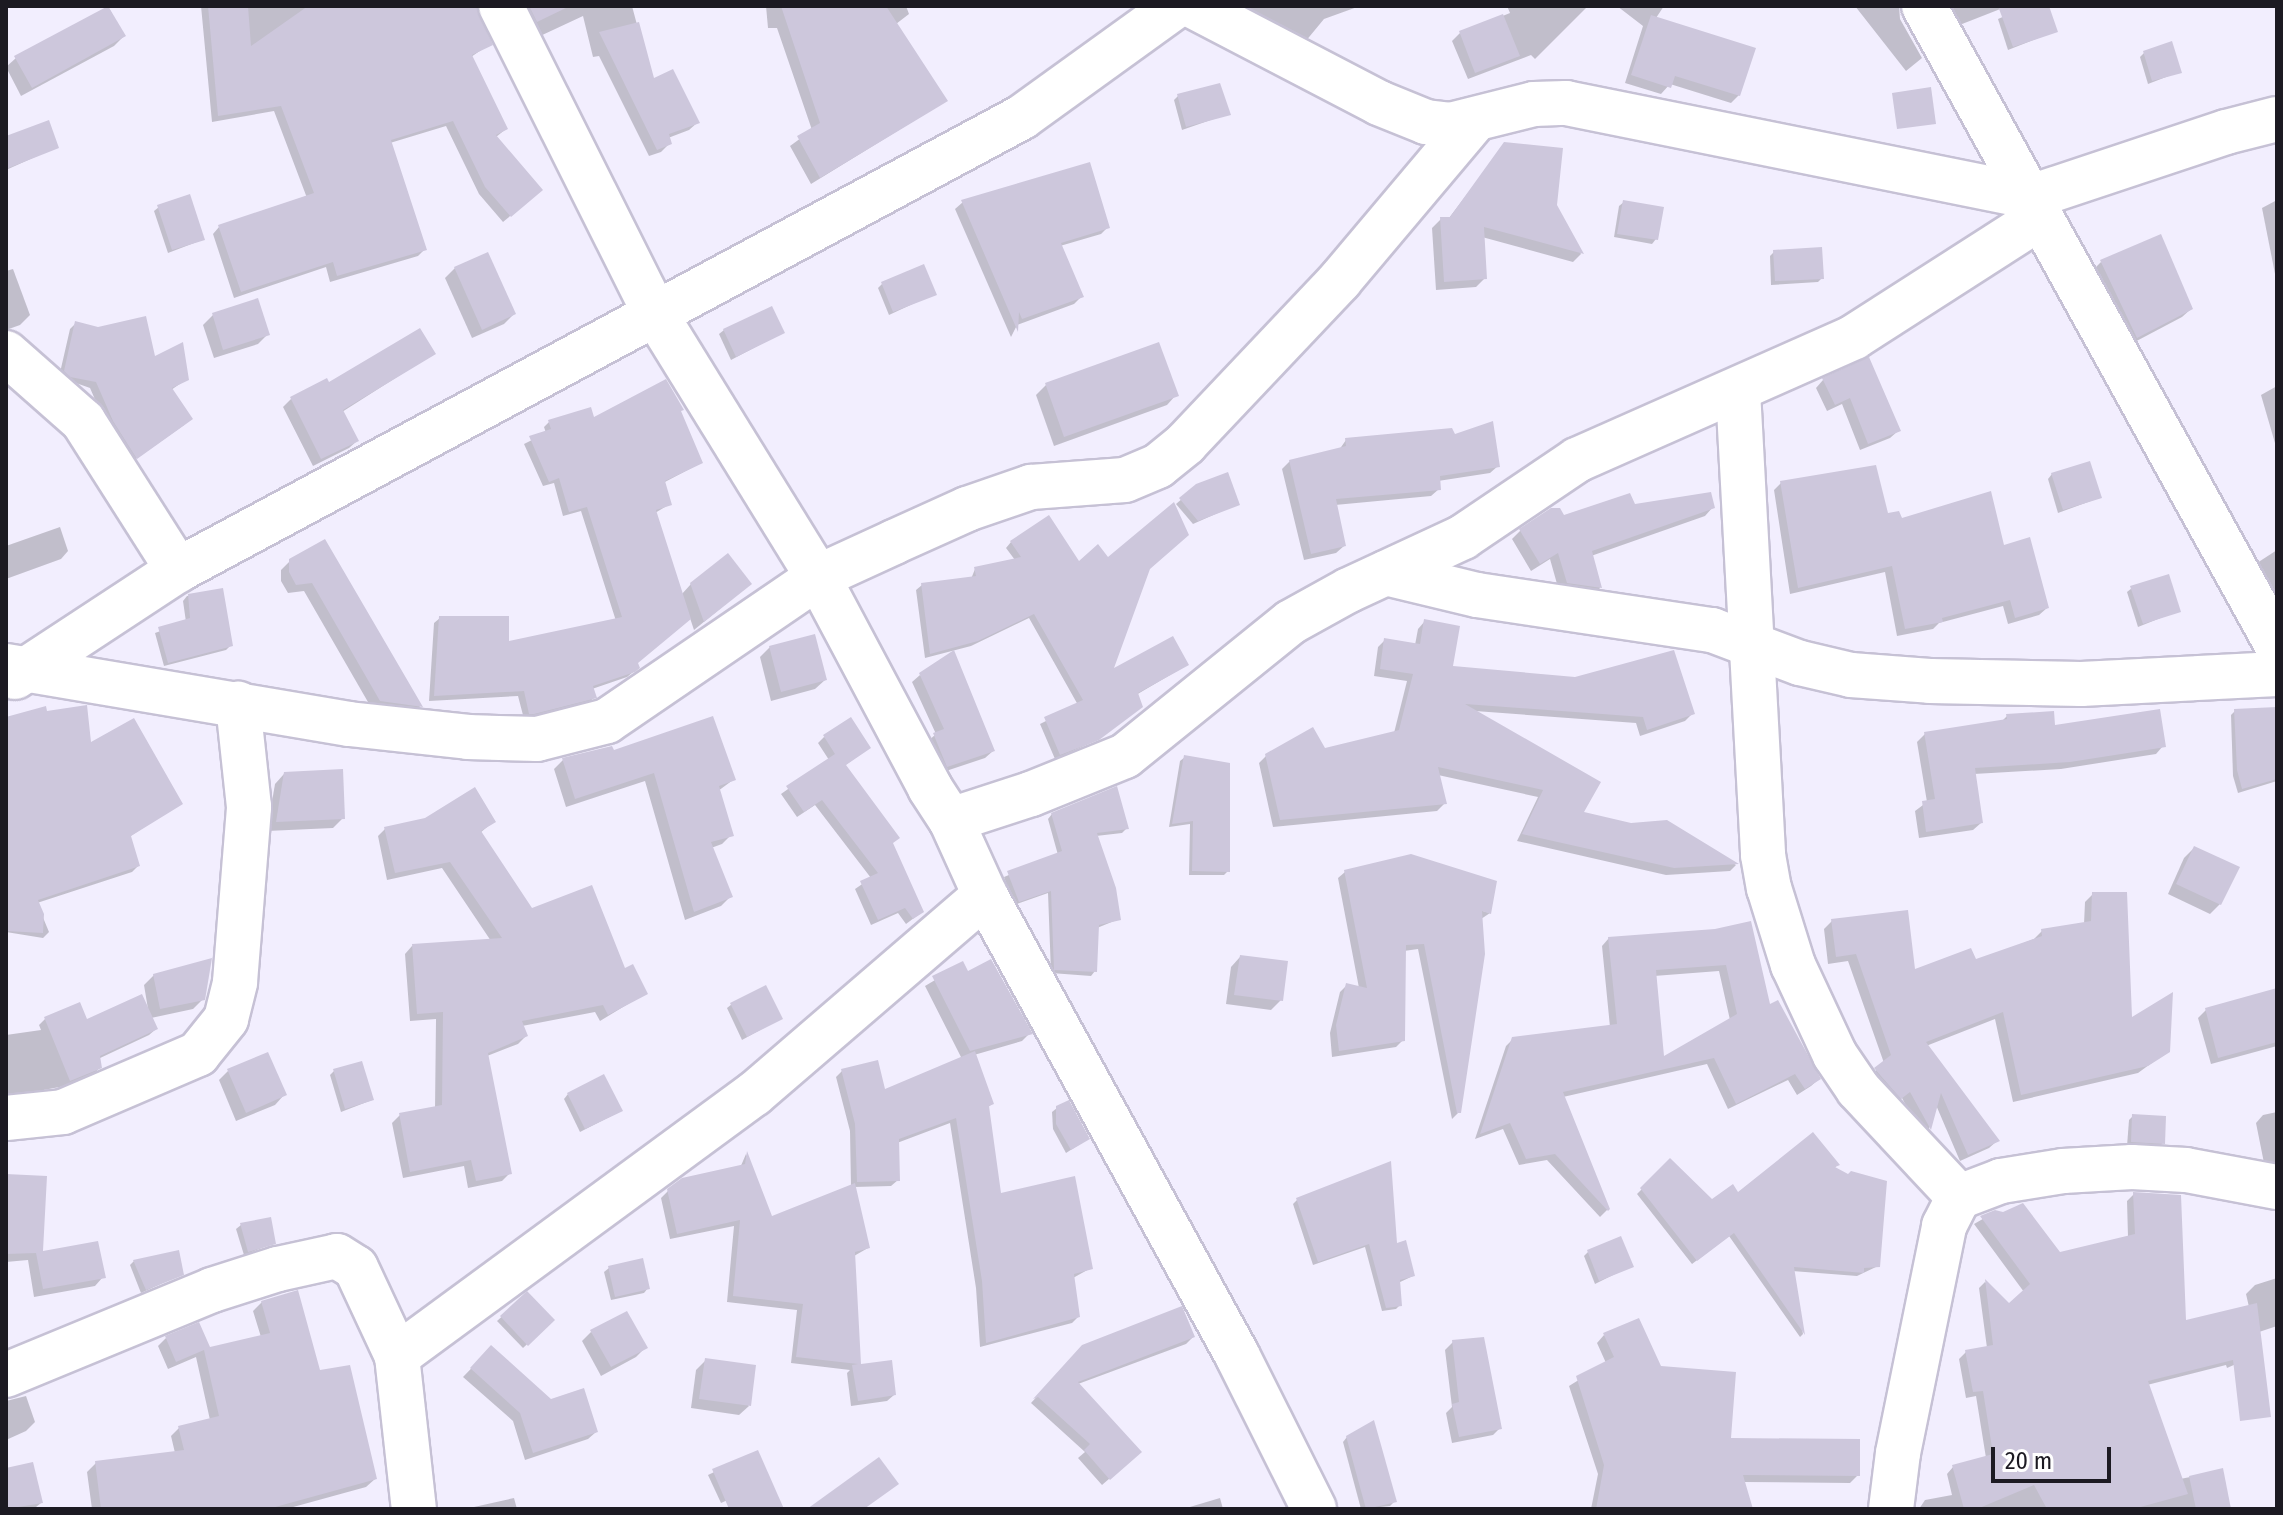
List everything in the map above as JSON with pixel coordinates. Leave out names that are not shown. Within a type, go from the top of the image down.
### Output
[{"type":"street","points":[[501,6],[656,315],[818,577],[930,788],[951,820],[985,895],[1237,1355],[1314,1509]]},
{"type":"street","points":[[12,673],[178,570],[1022,117],[1176,6]]},
{"type":"street","points":[[1193,6],[1379,103],[1426,122],[1450,125],[1473,122],[1534,104],[1566,103],[2036,207]]},
{"type":"street","points":[[1924,6],[2277,645]]},
{"type":"street","points":[[951,820],[1031,794],[1125,756],[1291,622],[1463,537],[1577,460],[1854,337],[2036,207],[2226,132],[2277,119]]},
{"type":"street","points":[[12,673],[468,737],[537,739],[607,721],[818,577],[967,509],[1031,487],[1125,480],[1158,466],[1186,443],[1340,280],[1473,122]]},
{"type":"street","points":[[6,353],[83,421],[178,570]]},
{"type":"street","points":[[1738,391],[1763,855],[1793,965],[1835,1055],[1858,1089],[1959,1197]]},
{"type":"street","points":[[1386,573],[1477,595],[1712,630],[1800,663],[1851,675],[1930,681],[2081,684],[2277,674]]},
{"type":"street","points":[[6,1118],[63,1112],[198,1054],[226,1019],[235,982],[249,807],[238,704]]},
{"type":"street","points":[[397,1356],[754,1094],[985,895]]},
{"type":"street","points":[[1891,1509],[1898,1453],[1944,1226],[1959,1197],[2001,1181],[2063,1171],[2132,1167],[2186,1170],[2277,1187]]},
{"type":"street","points":[[6,1375],[212,1290],[337,1256],[356,1268],[397,1356],[414,1509]]},
{"type":"building","points":[[108,6],[126,36],[32,88],[14,56]]},
{"type":"building","points":[[208,6],[248,6],[251,46],[308,6],[476,6],[493,45],[472,55],[508,129],[496,135],[543,190],[511,217],[485,187],[453,121],[391,140],[427,250],[337,276],[333,262],[241,292],[218,225],[314,193],[281,106],[218,116]]},
{"type":"building","points":[[529,6],[570,6],[537,22]]},
{"type":"building","points":[[781,6],[886,6],[948,101],[820,178],[797,136],[820,123]]},
{"type":"building","points":[[1998,6],[2049,6],[2058,32],[2013,47]]},
{"type":"building","points":[[1503,14],[1520,56],[1475,73],[1459,31]]},
{"type":"building","points":[[1651,15],[1756,48],[1740,96],[1675,76],[1671,88],[1631,75]]},
{"type":"building","points":[[639,22],[654,78],[673,69],[700,123],[669,134],[672,144],[657,150],[599,32]]},
{"type":"building","points":[[2172,41],[2182,73],[2152,81],[2143,51]]},
{"type":"building","points":[[1220,83],[1231,115],[1186,127],[1177,94]]},
{"type":"building","points":[[1931,87],[1936,124],[1897,129],[1892,93]]},
{"type":"building","points":[[49,120],[59,148],[6,169],[6,136]]},
{"type":"building","points":[[1504,142],[1563,148],[1557,205],[1584,254],[1484,227],[1487,279],[1444,282],[1440,217],[1450,217]]},
{"type":"building","points":[[1090,162],[1110,228],[1061,243],[1084,297],[1022,319],[1019,312],[1018,332],[961,200]]},
{"type":"building","points":[[190,194],[205,240],[172,250],[157,205]]},
{"type":"building","points":[[1623,200],[1664,207],[1658,240],[1617,234]]},
{"type":"building","points":[[2161,234],[2193,309],[2137,338],[2100,260]]},
{"type":"building","points":[[1822,247],[1824,279],[1775,281],[1773,250]]},
{"type":"building","points":[[488,252],[516,314],[482,330],[454,267]]},
{"type":"building","points":[[924,264],[937,295],[893,312],[881,282]]},
{"type":"building","points":[[258,298],[270,335],[223,350],[212,313]]},
{"type":"building","points":[[772,306],[785,333],[736,357],[723,329]]},
{"type":"building","points":[[146,316],[155,356],[183,342],[189,380],[172,388],[193,419],[137,459],[113,421],[96,382],[70,377],[64,371],[75,321],[98,327]]},
{"type":"building","points":[[420,328],[436,354],[343,410],[359,441],[321,459],[290,397],[327,378],[329,382]]},
{"type":"building","points":[[1159,342],[1179,396],[1064,437],[1045,383]]},
{"type":"building","points":[[1869,357],[1901,431],[1868,444],[1850,398],[1835,405],[1822,378]]},
{"type":"building","points":[[666,379],[684,410],[681,411],[703,463],[665,481],[672,505],[656,510],[691,619],[638,663],[640,668],[635,672],[593,686],[597,698],[529,714],[524,691],[434,696],[439,616],[509,616],[509,641],[622,617],[587,507],[569,512],[559,478],[549,482],[529,436],[551,429],[548,420],[591,407],[594,417]]},
{"type":"building","points":[[1493,421],[1500,467],[1440,476],[1441,490],[1336,499],[1346,546],[1311,554],[1289,460],[1346,446],[1345,438],[1452,428],[1455,434]]},
{"type":"building","points":[[2090,461],[2102,498],[2063,510],[2051,473]]},
{"type":"building","points":[[1876,465],[1888,513],[1899,511],[1902,518],[1991,491],[2004,545],[2030,537],[2049,608],[2015,618],[2010,600],[1942,618],[1943,622],[1905,629],[1892,566],[1798,588],[1780,481]]},
{"type":"building","points":[[1228,472],[1240,505],[1198,521],[1179,498],[1196,484]]},
{"type":"building","points":[[1711,492],[1715,508],[1592,551],[1602,588],[1567,583],[1558,553],[1540,564],[1519,529],[1551,508],[1560,508],[1564,515],[1630,493],[1635,504]]},
{"type":"building","points":[[1174,502],[1189,535],[1150,569],[1114,668],[1173,636],[1189,665],[1138,693],[1143,707],[1099,740],[1060,755],[1044,717],[1083,700],[1034,614],[978,641],[930,654],[921,583],[976,576],[974,567],[1021,557],[1010,541],[1049,515],[1079,561],[1098,544],[1108,557]]},
{"type":"building","points":[[325,539],[423,707],[380,701],[312,583],[296,585],[289,572],[289,559]]},
{"type":"building","points":[[728,553],[752,584],[704,622],[690,583]]},
{"type":"building","points":[[2169,574],[2181,612],[2143,624],[2130,586]]},
{"type":"building","points":[[223,588],[233,646],[168,663],[158,627],[190,618],[188,594]]},
{"type":"building","points":[[1424,619],[1460,626],[1453,666],[1575,677],[1674,650],[1695,714],[1647,730],[1643,717],[1465,704],[1601,782],[1584,812],[1631,823],[1667,820],[1739,864],[1674,868],[1522,834],[1543,790],[1438,767],[1447,804],[1280,820],[1265,754],[1313,727],[1325,748],[1399,730],[1413,674],[1380,669],[1384,638],[1420,644]]},
{"type":"building","points":[[815,634],[827,680],[781,692],[769,646]]},
{"type":"building","points":[[954,650],[995,751],[947,767],[933,733],[944,729],[919,673]]},
{"type":"building","points":[[87,705],[91,742],[134,718],[183,804],[131,836],[140,866],[38,900],[44,914],[43,933],[6,931],[6,717],[46,706],[47,711]]},
{"type":"building","points":[[2277,707],[2277,779],[2242,789],[2237,770],[2234,709]]},
{"type":"building","points":[[2160,709],[2166,747],[2070,762],[1975,768],[1983,823],[1926,832],[1922,801],[1935,799],[1924,732],[2007,719],[2006,714],[2054,711],[2055,725]]},
{"type":"building","points":[[713,716],[736,780],[719,786],[734,836],[711,842],[733,897],[694,912],[654,773],[575,799],[562,758],[612,746],[614,750]]},
{"type":"building","points":[[851,717],[871,748],[846,765],[900,838],[893,843],[924,912],[913,919],[905,908],[878,920],[860,881],[878,873],[822,800],[804,812],[786,786],[835,754],[823,735]]},
{"type":"building","points":[[1184,755],[1230,763],[1230,872],[1192,871],[1193,821],[1172,824]]},
{"type":"building","points":[[343,769],[345,819],[276,822],[284,772]]},
{"type":"building","points":[[1117,786],[1129,829],[1097,833],[1116,888],[1121,920],[1099,925],[1097,972],[1054,970],[1051,891],[1019,902],[1007,871],[1062,851],[1051,813]]},
{"type":"building","points":[[475,787],[496,822],[481,831],[532,908],[592,885],[625,968],[633,964],[648,994],[608,1015],[603,1005],[522,1021],[528,1036],[488,1053],[512,1174],[476,1181],[471,1160],[410,1172],[399,1113],[442,1105],[443,1012],[417,1014],[412,944],[502,938],[450,862],[395,873],[384,827],[425,818]]},
{"type":"building","points":[[2194,846],[2240,867],[2221,905],[2176,884]]},
{"type":"building","points":[[1411,854],[1497,881],[1491,914],[1482,911],[1485,954],[1461,1113],[1457,1113],[1424,944],[1406,945],[1405,1041],[1339,1051],[1336,1025],[1346,983],[1367,988],[1344,870]]},
{"type":"building","points":[[2092,892],[2127,892],[2132,1017],[2173,992],[2170,1052],[2148,1066],[2021,1095],[2003,1012],[1926,1042],[2000,1141],[1968,1155],[1941,1093],[1931,1130],[1910,1092],[1901,1099],[1874,1068],[1891,1055],[1856,954],[1836,957],[1831,919],[1908,910],[1915,969],[1971,948],[1976,959],[2042,936],[2041,929],[2091,921]]},
{"type":"building","points":[[1751,921],[1770,1004],[1778,1000],[1821,1079],[1805,1089],[1795,1074],[1736,1104],[1714,1058],[1563,1092],[1610,1209],[1608,1211],[1555,1154],[1526,1159],[1510,1123],[1480,1134],[1512,1037],[1617,1024],[1608,937],[1715,929]],"holes":[[[1726,965],[1737,1014],[1664,1056],[1656,970]]]},
{"type":"building","points":[[1240,955],[1288,961],[1283,1001],[1234,995]]},
{"type":"building","points":[[212,958],[205,1000],[160,1009],[153,974]]},
{"type":"building","points":[[991,959],[1033,1034],[970,1051],[932,976],[963,961],[968,971]]},
{"type":"building","points":[[766,985],[783,1019],[747,1037],[730,1003]]},
{"type":"building","points":[[2277,988],[2277,1042],[2218,1058],[2205,1008]]},
{"type":"building","points":[[142,994],[158,1029],[100,1056],[102,1068],[70,1081],[44,1017],[80,1002],[87,1019]]},
{"type":"building","points":[[975,1051],[994,1104],[989,1106],[1001,1193],[1075,1176],[1093,1269],[1074,1274],[1080,1317],[986,1343],[982,1281],[956,1118],[899,1139],[900,1181],[857,1182],[855,1124],[841,1069],[878,1060],[885,1089]]},
{"type":"building","points":[[268,1052],[287,1095],[246,1113],[227,1069]]},
{"type":"building","points":[[362,1061],[374,1100],[345,1109],[333,1069]]},
{"type":"building","points":[[604,1074],[623,1111],[585,1129],[567,1093]]},
{"type":"building","points":[[1069,1100],[1090,1139],[1071,1150],[1056,1124],[1056,1106]]},
{"type":"building","points":[[2132,1114],[2166,1116],[2165,1144],[2131,1142]]},
{"type":"building","points":[[1813,1132],[1840,1165],[1835,1167],[1848,1174],[1851,1171],[1887,1181],[1880,1267],[1864,1268],[1864,1273],[1794,1267],[1805,1335],[1734,1233],[1697,1261],[1640,1188],[1670,1158],[1712,1199],[1733,1184],[1738,1192]]},
{"type":"building","points":[[747,1151],[772,1216],[855,1183],[870,1248],[855,1252],[861,1364],[892,1360],[896,1395],[858,1401],[852,1365],[858,1364],[796,1357],[803,1304],[733,1296],[740,1220],[677,1234],[667,1189],[682,1178],[745,1164]]},
{"type":"building","points":[[1391,1161],[1397,1243],[1406,1240],[1415,1276],[1400,1280],[1402,1306],[1386,1308],[1369,1244],[1318,1262],[1296,1198]]},
{"type":"building","points":[[6,1174],[47,1176],[43,1251],[98,1241],[106,1278],[43,1289],[36,1253],[6,1254]]},
{"type":"building","points":[[2133,1192],[2181,1195],[2186,1320],[2257,1303],[2271,1417],[2240,1421],[2233,1360],[2148,1381],[2188,1494],[2133,1509],[2047,1509],[2034,1485],[1977,1509],[1964,1509],[1952,1465],[1993,1454],[1983,1391],[1973,1392],[1965,1350],[1993,1345],[1985,1279],[2009,1303],[2030,1284],[1980,1216],[1995,1210],[2003,1212],[2023,1203],[2060,1252],[2135,1234]]},
{"type":"building","points":[[271,1217],[276,1244],[248,1252],[240,1223]]},
{"type":"building","points":[[1621,1236],[1634,1267],[1599,1281],[1587,1250]]},
{"type":"building","points":[[179,1250],[184,1275],[146,1290],[133,1260]]},
{"type":"building","points":[[643,1258],[650,1289],[615,1297],[608,1266]]},
{"type":"building","points":[[298,1290],[320,1370],[350,1365],[377,1479],[268,1509],[101,1509],[95,1461],[184,1450],[178,1426],[219,1416],[204,1350],[176,1362],[165,1336],[199,1322],[210,1347],[270,1333],[261,1301]]},
{"type":"building","points":[[527,1291],[555,1320],[528,1346],[500,1316]]},
{"type":"building","points":[[1182,1306],[1195,1337],[1078,1382],[1142,1452],[1110,1480],[1084,1450],[1090,1444],[1038,1397],[1033,1399],[1082,1345]]},
{"type":"building","points":[[627,1311],[648,1348],[611,1367],[590,1330]]},
{"type":"building","points":[[1639,1318],[1661,1366],[1736,1372],[1731,1438],[1860,1439],[1860,1476],[1743,1475],[1753,1509],[1596,1509],[1604,1465],[1576,1376],[1614,1357],[1603,1333]]},
{"type":"building","points":[[1484,1337],[1502,1429],[1459,1437],[1452,1404],[1459,1402],[1452,1340]]},
{"type":"building","points":[[491,1345],[551,1399],[584,1388],[598,1432],[533,1453],[520,1413],[470,1368]]},
{"type":"building","points":[[705,1358],[756,1365],[751,1406],[699,1399]]},
{"type":"building","points":[[1374,1420],[1397,1502],[1366,1509],[1346,1436]]},
{"type":"building","points":[[758,1450],[784,1509],[729,1509],[712,1469]]},
{"type":"building","points":[[879,1457],[899,1484],[864,1509],[807,1509]]},
{"type":"building","points":[[33,1462],[43,1503],[6,1509],[6,1468]]},
{"type":"building","points":[[2223,1468],[2231,1509],[2196,1509],[2189,1476]]}]
